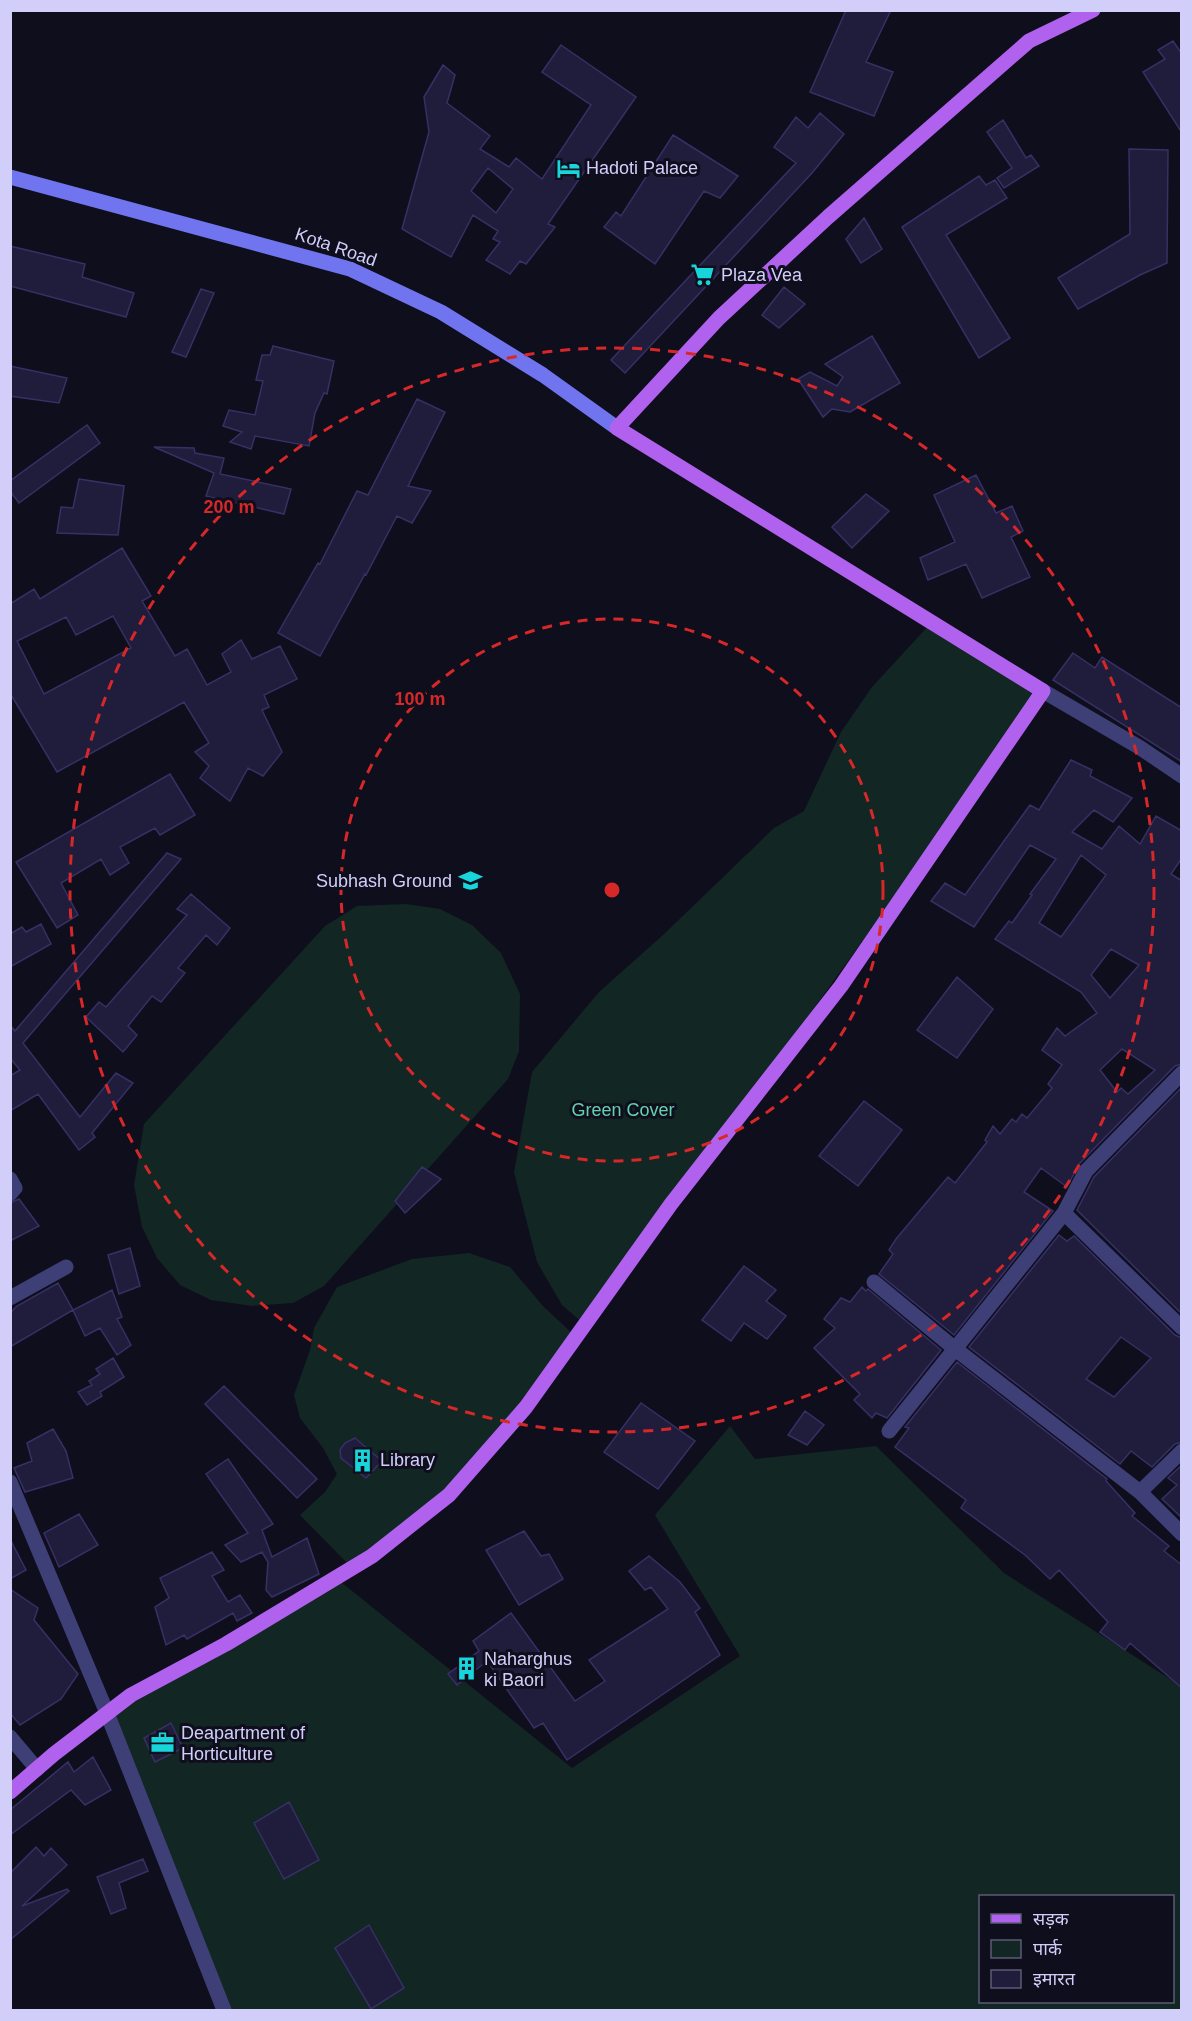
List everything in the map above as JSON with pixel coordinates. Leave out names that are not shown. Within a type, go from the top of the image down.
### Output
[{"type":"main road","points":[[10,1792],[131,1695],[226,1644],[372,1556],[449,1495],[526,1407],[671,1204],[841,986],[1043,691],[616,428],[719,318],[836,209],[1029,41],[1093,10]]},
{"type":"main road","name":"Kota Road","points":[[10,177],[350,269],[441,312],[543,375],[616,428]]},
{"type":"street","points":[[1043,691],[1139,747],[1182,776]]},
{"type":"street","points":[[888,1431],[1064,1213],[1086,1171],[1182,1073]]},
{"type":"street","points":[[10,1179],[15,1188],[10,1194]]},
{"type":"street","points":[[1064,1213],[1182,1328]]},
{"type":"street","points":[[10,1298],[66,1267]]},
{"type":"street","points":[[874,1282],[954,1348],[1140,1492],[1182,1534]]},
{"type":"street","points":[[1140,1492],[1182,1451]]},
{"type":"street","points":[[12,1489],[107,1713],[224,2010]]},
{"type":"street","points":[[10,1737],[37,1769]]},
{"type":"green space","name":"Green Cover","points":[[932,622],[1043,691],[585,1325],[562,1305],[537,1262],[514,1172],[532,1072],[599,992],[663,935],[774,828],[804,811],[841,732],[872,687]]},
{"type":"green space","points":[[406,904],[440,909],[472,925],[501,953],[520,994],[519,1051],[508,1079],[324,1286],[293,1303],[252,1306],[211,1300],[180,1285],[157,1258],[142,1227],[134,1185],[144,1124],[325,926],[357,906]]},
{"type":"green space","points":[[469,1253],[510,1267],[543,1306],[576,1337],[449,1495],[352,1568],[300,1515],[325,1492],[337,1474],[323,1448],[300,1418],[294,1395],[310,1350],[314,1328],[337,1287],[412,1259]]},
{"type":"green space","points":[[730,1426],[755,1459],[876,1446],[1004,1573],[1181,1686],[1181,2010],[224,2010],[107,1713],[336,1578],[572,1768],[740,1656],[655,1515]]},
{"type":"building","points":[[846,10],[891,10],[866,62],[893,72],[874,116],[810,92]]},
{"type":"building","points":[[1173,41],[1182,54],[1182,133],[1143,72],[1165,59],[1158,50]]},
{"type":"building","points":[[561,45],[636,97],[548,224],[555,227],[526,264],[520,261],[510,274],[486,260],[500,242],[493,239],[498,231],[473,215],[451,257],[402,229],[429,132],[424,97],[443,65],[455,75],[447,103],[490,136],[480,149],[509,167],[516,158],[542,179],[591,105],[542,72]],"holes":[[[488,168],[513,189],[496,213],[471,191]]]},
{"type":"building","name":"Plaza Vea","points":[[820,113],[844,134],[812,173],[625,373],[611,360],[796,163],[774,147],[796,117],[808,128]]},
{"type":"building","points":[[1003,120],[1026,158],[1031,155],[1039,166],[1004,188],[997,178],[1012,168],[987,132]]},
{"type":"building","points":[[673,135],[738,176],[720,198],[704,191],[655,264],[604,227],[616,212],[621,216]]},
{"type":"building","points":[[1129,149],[1168,150],[1167,263],[1078,309],[1058,278],[1130,234]]},
{"type":"building","points":[[979,176],[986,185],[995,180],[1007,198],[946,235],[1010,338],[979,358],[902,227]]},
{"type":"building","points":[[864,218],[882,249],[861,263],[846,239]]},
{"type":"building","points":[[10,246],[85,264],[82,277],[134,293],[126,317],[10,286]]},
{"type":"building","points":[[784,287],[805,304],[779,328],[762,315]]},
{"type":"building","points":[[201,289],[214,293],[186,357],[172,352]]},
{"type":"building","points":[[872,336],[900,383],[850,412],[832,409],[823,417],[798,379],[810,372],[837,386],[843,377],[825,364]]},
{"type":"building","points":[[273,346],[334,361],[327,394],[324,393],[315,413],[309,446],[255,436],[251,449],[230,442],[242,432],[223,426],[229,410],[255,415],[263,381],[256,380],[262,355],[270,355]]},
{"type":"building","points":[[10,366],[67,378],[59,403],[10,396]]},
{"type":"building","points":[[417,399],[445,412],[408,486],[431,491],[412,523],[397,516],[320,656],[278,633],[318,563],[320,564],[357,491],[368,495]]},
{"type":"building","points":[[87,425],[100,443],[19,503],[10,491],[10,481]]},
{"type":"building","points":[[154,447],[194,448],[195,453],[224,458],[220,474],[291,489],[284,514],[206,496],[214,473]]},
{"type":"building","points":[[976,475],[996,513],[1012,506],[1023,531],[1011,537],[1030,577],[982,598],[966,564],[928,580],[920,558],[955,542],[934,495]]},
{"type":"building","points":[[79,479],[124,486],[118,535],[57,533],[61,507],[73,508]]},
{"type":"building","points":[[866,494],[889,511],[852,548],[832,527]]},
{"type":"building","points":[[122,548],[151,596],[142,601],[175,656],[187,649],[207,685],[231,672],[222,654],[241,640],[252,659],[280,646],[297,679],[264,695],[269,707],[262,710],[282,752],[263,776],[248,768],[230,801],[200,778],[209,766],[195,752],[209,743],[184,702],[57,772],[10,693],[10,604],[34,589],[40,599]],"holes":[[[113,616],[131,648],[44,694],[17,641],[66,617],[76,635]]]},
{"type":"building","points":[[1073,653],[1095,668],[1102,657],[1182,708],[1182,762],[1053,680]]},
{"type":"building","points":[[1071,760],[1092,770],[1090,776],[1132,798],[1113,822],[1094,810],[1072,832],[1102,849],[1119,826],[1140,844],[1156,816],[1182,831],[1182,858],[1171,874],[1182,881],[1182,1064],[1175,1066],[1079,1164],[1067,1187],[1041,1168],[1024,1192],[1053,1211],[954,1335],[879,1274],[893,1254],[889,1250],[948,1177],[955,1183],[987,1142],[985,1140],[993,1126],[1000,1134],[1012,1119],[1016,1122],[1022,1114],[1027,1118],[1052,1088],[1048,1084],[1062,1065],[1042,1050],[1057,1028],[1065,1036],[1097,1013],[1081,992],[995,939],[1009,921],[1012,923],[1056,859],[1030,845],[974,927],[931,901],[945,883],[965,895],[1030,805],[1039,810]],"holes":[[[1081,855],[1106,875],[1061,937],[1039,923]],[[1111,949],[1139,965],[1110,998],[1091,975]],[[1122,1049],[1155,1070],[1128,1094],[1121,1088],[1117,1092],[1100,1070]]]},
{"type":"building","points":[[170,774],[195,815],[160,835],[155,828],[120,847],[129,863],[110,875],[101,859],[61,883],[78,915],[57,928],[16,862]]},
{"type":"building","points":[[167,853],[181,859],[23,1043],[80,1117],[116,1073],[133,1083],[92,1133],[95,1137],[79,1150],[38,1094],[10,1111],[10,1076],[20,1070],[10,1058],[10,1025],[15,1031]]},
{"type":"building","points":[[191,894],[230,928],[217,945],[206,935],[178,968],[185,973],[161,1002],[152,996],[128,1026],[137,1035],[123,1052],[86,1017],[99,1002],[106,1007],[187,915],[177,909]]},
{"type":"building","points":[[41,924],[51,944],[10,967],[10,934],[22,927],[26,932]]},
{"type":"building","points":[[957,977],[993,1009],[957,1058],[917,1030]]},
{"type":"building","points":[[1182,1087],[1182,1314],[1077,1210],[1094,1177]]},
{"type":"building","points":[[864,1101],[902,1130],[858,1186],[819,1156]]},
{"type":"building","points":[[422,1167],[441,1179],[405,1213],[395,1201]]},
{"type":"building","points":[[19,1199],[39,1226],[10,1241],[10,1203]]},
{"type":"building","points":[[1059,1235],[1067,1241],[1074,1236],[1175,1335],[1182,1338],[1182,1442],[1175,1444],[1152,1467],[1131,1451],[1120,1464],[969,1347]],"holes":[[[1121,1337],[1151,1358],[1114,1397],[1086,1379]]]},
{"type":"building","points":[[130,1248],[140,1286],[119,1294],[108,1255]]},
{"type":"building","points":[[744,1266],[776,1290],[766,1301],[786,1316],[767,1339],[744,1323],[731,1341],[702,1320]]},
{"type":"building","points":[[58,1283],[73,1310],[10,1347],[10,1313],[17,1306]]},
{"type":"building","points":[[862,1287],[866,1291],[868,1289],[941,1350],[887,1418],[876,1413],[872,1418],[854,1400],[860,1394],[814,1348],[835,1328],[824,1319],[841,1298],[850,1302]]},
{"type":"building","points":[[112,1290],[122,1317],[117,1319],[131,1345],[117,1355],[100,1328],[85,1336],[73,1310]]},
{"type":"building","points":[[113,1358],[124,1377],[100,1392],[102,1396],[87,1405],[78,1392],[92,1385],[89,1381],[100,1374],[96,1369]]},
{"type":"building","points":[[957,1362],[1107,1479],[1106,1481],[1135,1513],[1132,1516],[1169,1546],[1164,1551],[1182,1565],[1182,1688],[1130,1643],[1125,1650],[1100,1632],[1108,1622],[1059,1570],[1050,1579],[1025,1555],[961,1508],[966,1500],[895,1447],[909,1428],[905,1427]]},
{"type":"building","points":[[224,1386],[317,1479],[297,1498],[205,1404]]},
{"type":"building","points":[[641,1403],[695,1441],[658,1489],[604,1452]]},
{"type":"building","points":[[805,1411],[824,1425],[807,1445],[788,1435]]},
{"type":"building","points":[[53,1429],[66,1451],[73,1478],[25,1492],[14,1468],[32,1461],[27,1443]]},
{"type":"building","name":"Library","points":[[355,1438],[382,1461],[366,1478],[341,1458],[340,1450],[345,1443]]},
{"type":"building","points":[[228,1459],[273,1524],[262,1530],[272,1557],[307,1538],[319,1574],[272,1597],[266,1590],[268,1562],[262,1552],[241,1562],[225,1545],[248,1533],[206,1474]]},
{"type":"building","points":[[1182,1465],[1182,1518],[1162,1499],[1177,1485],[1168,1478]]},
{"type":"building","points":[[79,1514],[98,1545],[59,1567],[44,1533]]},
{"type":"building","points":[[524,1531],[541,1556],[549,1554],[563,1579],[519,1605],[486,1550]]},
{"type":"building","points":[[10,1539],[26,1570],[10,1579]]},
{"type":"building","points":[[212,1552],[224,1570],[212,1576],[228,1602],[240,1595],[252,1613],[237,1621],[233,1613],[187,1639],[184,1635],[166,1645],[155,1607],[169,1598],[160,1578]]},
{"type":"building","points":[[649,1556],[680,1582],[700,1608],[695,1612],[720,1655],[567,1760],[543,1723],[534,1728],[487,1661],[457,1685],[448,1674],[479,1651],[473,1641],[511,1613],[575,1701],[605,1681],[589,1660],[668,1609],[651,1587],[645,1590],[629,1571]]},
{"type":"building","points":[[10,1589],[38,1608],[34,1620],[78,1674],[61,1699],[20,1725],[10,1713]]},
{"type":"building","name":"Deapartment of Horticulture","points":[[171,1723],[183,1748],[155,1762],[144,1738]]},
{"type":"building","points":[[93,1757],[111,1790],[85,1805],[71,1790],[10,1835],[10,1810],[68,1762],[74,1772]]},
{"type":"building","points":[[289,1802],[319,1860],[284,1879],[254,1823]]},
{"type":"building","points":[[36,1847],[44,1856],[51,1848],[67,1865],[22,1906],[67,1889],[69,1891],[10,1940],[10,1873]]},
{"type":"building","points":[[143,1859],[148,1871],[119,1883],[126,1908],[111,1914],[97,1877]]},
{"type":"building","points":[[369,1925],[404,1988],[371,2009],[335,1948]]},
{"type":"place","name":"Hadoti Palace","points":[[568,168]]},
{"type":"place","name":"Plaza Vea","points":[[703,275]]},
{"type":"place","name":"Subhash Ground","points":[[470,881]]},
{"type":"place","name":"Library","points":[[362,1460]]},
{"type":"place","name":"Naharghus ki Baori","points":[[466,1669]]},
{"type":"place","name":"Deapartment of Horticulture","points":[[163,1743]]}]
